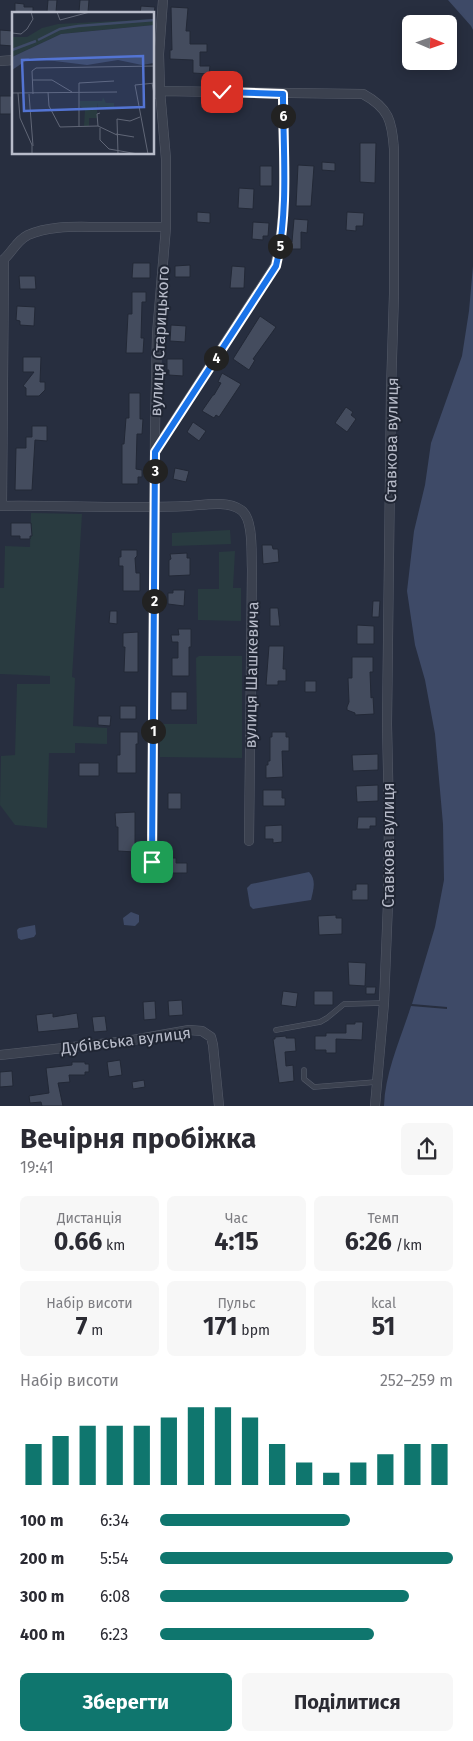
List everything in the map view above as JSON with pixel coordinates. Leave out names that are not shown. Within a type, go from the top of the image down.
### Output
[{"type":"street","name":"вулиця Старицького","points":[[152,862],[155,429],[158,334],[166,227],[166,159],[156,54],[164,0]]},
{"type":"street","name":"Ставкова вулиця","points":[[160,92],[363,94],[376,101],[386,112],[393,127],[394,294],[388,667],[388,903],[384,1003],[375,1106]]},
{"type":"street","points":[[155,452],[276,266],[281,244],[283,198],[283,94]]},
{"type":"street","points":[[155,508],[1,506],[2,260],[15,244],[26,236],[56,228],[166,227]]},
{"type":"street","points":[[155,429],[162,433],[168,431]]},
{"type":"street","name":"вулиця Шашкевича","points":[[155,508],[222,504],[243,511],[249,524],[252,569],[249,841]]},
{"type":"street","name":"Дубівська вулиця","points":[[0,1055],[126,1041],[190,1030],[202,1031],[211,1037],[214,1045],[219,1106]]},
{"type":"lane","points":[[276,1030],[320,1022],[344,1004],[384,1003]]},
{"type":"lane","points":[[304,1070],[304,1079],[314,1087],[376,1082]]},
{"type":"shaded area","points":[[31,513],[82,514],[72,677],[75,678],[73,726],[107,728],[107,744],[75,743],[75,753],[49,753],[47,828],[15,825],[0,805],[1,756],[15,755],[17,684],[50,684],[50,676],[0,674],[0,588],[4,588],[5,546],[30,547]]},
{"type":"shaded area","points":[[230,530],[231,544],[172,546],[172,533]]},
{"type":"shaded area","points":[[235,551],[233,588],[241,588],[241,621],[198,620],[198,589],[219,589],[219,552]]},
{"type":"shaded area","points":[[199,656],[242,656],[242,758],[160,757],[160,724],[197,724],[196,658]]},
{"type":"water","points":[[448,0],[473,0],[473,30],[471,26]]},
{"type":"water","points":[[473,266],[473,1106],[384,1106],[390,1068],[411,1006],[447,1009],[447,1007],[412,1004],[435,927],[444,880],[443,824],[435,734],[425,680],[415,645],[407,591],[414,531],[425,485],[431,443],[462,356]]},
{"type":"water","points":[[309,872],[314,882],[311,900],[253,909],[250,906],[247,888],[251,884]]},
{"type":"water","points":[[131,912],[139,915],[139,922],[135,926],[124,925],[123,918]]},
{"type":"water","points":[[35,925],[36,934],[34,937],[21,940],[18,938],[17,930],[19,928]]},
{"type":"building","points":[[48,0],[57,0],[56,12],[47,12]]},
{"type":"building","points":[[80,0],[89,0],[88,12],[79,12]]},
{"type":"building","points":[[15,3],[24,4],[24,7],[33,7],[33,12],[15,12]]},
{"type":"building","points":[[141,6],[155,7],[154,12],[140,12]]},
{"type":"building","points":[[171,7],[188,8],[186,31],[190,31],[190,44],[207,44],[207,52],[200,52],[200,66],[210,66],[209,74],[193,73],[193,60],[170,59],[170,50],[172,50]]},
{"type":"building","points":[[0,30],[12,31],[12,46],[0,45]]},
{"type":"building","points":[[0,96],[12,96],[11,114],[0,114]]},
{"type":"building","points":[[360,143],[376,143],[375,183],[360,182]]},
{"type":"building","points":[[322,162],[335,163],[335,171],[322,170]]},
{"type":"building","points":[[298,165],[314,166],[311,206],[296,206]]},
{"type":"building","points":[[260,166],[272,166],[272,186],[260,186]]},
{"type":"building","points":[[239,188],[254,189],[253,209],[238,208]]},
{"type":"building","points":[[197,212],[210,213],[210,223],[197,222]]},
{"type":"building","points":[[347,212],[364,213],[363,226],[356,226],[356,231],[346,230]]},
{"type":"building","points":[[294,219],[308,220],[307,233],[301,232],[301,249],[288,249],[289,242],[292,242]]},
{"type":"building","points":[[253,222],[269,223],[268,236],[263,236],[263,240],[252,239]]},
{"type":"building","points":[[133,263],[150,263],[150,278],[132,278]]},
{"type":"building","points":[[190,265],[190,277],[175,277],[175,266]]},
{"type":"building","points":[[232,266],[245,267],[244,288],[230,288]]},
{"type":"building","points":[[19,276],[35,276],[36,289],[20,289]]},
{"type":"building","points":[[132,292],[146,292],[146,302],[142,302],[141,338],[144,338],[143,353],[126,353],[128,314],[132,314]]},
{"type":"building","points":[[17,306],[35,307],[34,326],[20,325],[20,321],[16,320]]},
{"type":"building","points":[[260,316],[276,327],[253,359],[255,360],[249,370],[233,359]]},
{"type":"building","points":[[171,325],[186,326],[185,342],[170,341]]},
{"type":"building","points":[[23,357],[41,357],[40,382],[45,382],[45,390],[39,396],[26,396],[26,388],[23,386],[34,372],[23,372]]},
{"type":"building","points":[[167,359],[183,359],[183,376],[169,375]]},
{"type":"building","points":[[222,373],[241,384],[219,417],[216,415],[214,418],[202,411],[221,383],[218,382]]},
{"type":"building","points":[[129,393],[140,393],[140,419],[143,419],[142,434],[137,434],[136,469],[142,470],[142,477],[138,477],[138,484],[122,484],[122,444],[124,444],[126,418],[129,418]]},
{"type":"building","points":[[346,407],[353,412],[351,415],[356,419],[347,432],[335,423]]},
{"type":"building","points":[[193,422],[206,431],[199,441],[187,432]]},
{"type":"building","points":[[32,426],[47,426],[47,441],[35,440],[32,490],[15,490],[16,448],[26,448],[26,437],[32,437]]},
{"type":"building","points":[[175,468],[189,471],[186,482],[173,479]]},
{"type":"building","points":[[11,523],[31,523],[32,536],[30,536],[30,539],[20,539],[20,536],[11,536]]},
{"type":"building","points":[[262,545],[272,545],[273,549],[278,549],[279,562],[263,564]]},
{"type":"building","points":[[121,550],[137,550],[135,558],[136,573],[140,573],[140,591],[123,591],[123,566],[119,566]]},
{"type":"building","points":[[187,553],[187,558],[190,558],[190,575],[169,576],[170,554]]},
{"type":"building","points":[[173,590],[185,590],[184,606],[168,604],[168,593],[173,593]]},
{"type":"building","points":[[373,601],[380,601],[379,617],[372,617]]},
{"type":"building","points":[[270,608],[278,608],[280,626],[270,626]]},
{"type":"building","points":[[110,611],[117,611],[117,624],[109,623]]},
{"type":"building","points":[[357,625],[374,626],[374,644],[357,644]]},
{"type":"building","points":[[178,629],[191,629],[189,676],[172,676],[172,658],[178,658],[178,642],[172,642],[171,635],[179,635]]},
{"type":"building","points":[[138,632],[138,672],[124,672],[125,647],[123,647],[123,633]]},
{"type":"building","points":[[269,646],[284,646],[283,669],[286,669],[286,681],[278,681],[278,685],[266,685]]},
{"type":"building","points":[[352,657],[373,657],[373,672],[370,672],[374,714],[355,715],[355,713],[347,710],[349,702],[348,678],[352,678]]},
{"type":"building","points":[[305,681],[316,681],[316,692],[305,692]]},
{"type":"building","points":[[171,692],[187,692],[187,710],[171,710]]},
{"type":"building","points":[[120,706],[136,706],[136,719],[120,719]]},
{"type":"building","points":[[98,716],[111,716],[110,726],[98,725]]},
{"type":"building","points":[[120,732],[138,732],[136,773],[117,773],[117,755],[120,755]]},
{"type":"building","points":[[272,732],[286,732],[286,737],[289,737],[289,751],[282,751],[283,777],[266,778],[266,765],[270,761],[270,737],[272,737]]},
{"type":"building","points":[[378,754],[378,770],[353,771],[352,755]]},
{"type":"building","points":[[79,763],[99,763],[99,776],[79,776]]},
{"type":"building","points":[[378,785],[378,801],[357,802],[356,786]]},
{"type":"building","points":[[263,790],[282,790],[285,806],[263,806]]},
{"type":"building","points":[[168,793],[181,793],[181,809],[168,809]]},
{"type":"building","points":[[135,812],[135,852],[118,851],[118,827],[116,827],[115,813]]},
{"type":"building","points":[[358,817],[376,817],[376,826],[370,826],[370,829],[357,829]]},
{"type":"building","points":[[282,825],[282,842],[273,843],[273,839],[265,839],[265,826]]},
{"type":"building","points":[[166,858],[176,858],[176,863],[187,863],[187,873],[167,873],[167,869],[163,869],[163,860],[166,860]]},
{"type":"building","points":[[356,884],[368,884],[368,900],[352,900],[352,890],[356,890]]},
{"type":"building","points":[[336,915],[336,918],[342,918],[342,934],[319,935],[318,916]]},
{"type":"building","points":[[348,962],[366,963],[365,986],[349,985]]},
{"type":"building","points":[[366,987],[376,987],[375,994],[366,994]]},
{"type":"building","points":[[283,991],[298,993],[296,1007],[281,1005]]},
{"type":"building","points":[[314,991],[333,991],[333,1005],[314,1005]]},
{"type":"building","points":[[182,1000],[183,1015],[169,1016],[168,1001]]},
{"type":"building","points":[[155,1001],[156,1019],[144,1020],[143,1002]]},
{"type":"building","points":[[53,1013],[53,1017],[77,1013],[79,1028],[38,1032],[36,1015]]},
{"type":"building","points":[[105,1016],[107,1031],[94,1032],[92,1017]]},
{"type":"building","points":[[355,1022],[363,1022],[362,1040],[336,1039],[336,1053],[326,1053],[326,1050],[315,1050],[315,1036],[326,1036],[326,1033],[346,1033],[346,1024],[355,1024]]},
{"type":"building","points":[[286,1036],[286,1038],[295,1038],[296,1051],[285,1052],[286,1066],[293,1065],[294,1081],[279,1083],[273,1039]]},
{"type":"building","points":[[120,1060],[122,1075],[109,1077],[107,1062]]},
{"type":"building","points":[[72,1062],[85,1062],[85,1064],[89,1064],[89,1072],[85,1072],[85,1075],[69,1075],[70,1082],[58,1083],[63,1106],[42,1106],[41,1102],[30,1103],[29,1096],[49,1093],[46,1068],[72,1065]]},
{"type":"building","points":[[12,1071],[13,1086],[0,1087],[0,1072]]},
{"type":"building","points":[[144,1080],[145,1087],[133,1089],[132,1082]]},
{"type":"route","points":[[152,862],[155,452],[276,266],[281,244],[284,189],[283,94],[222,92]]}]
